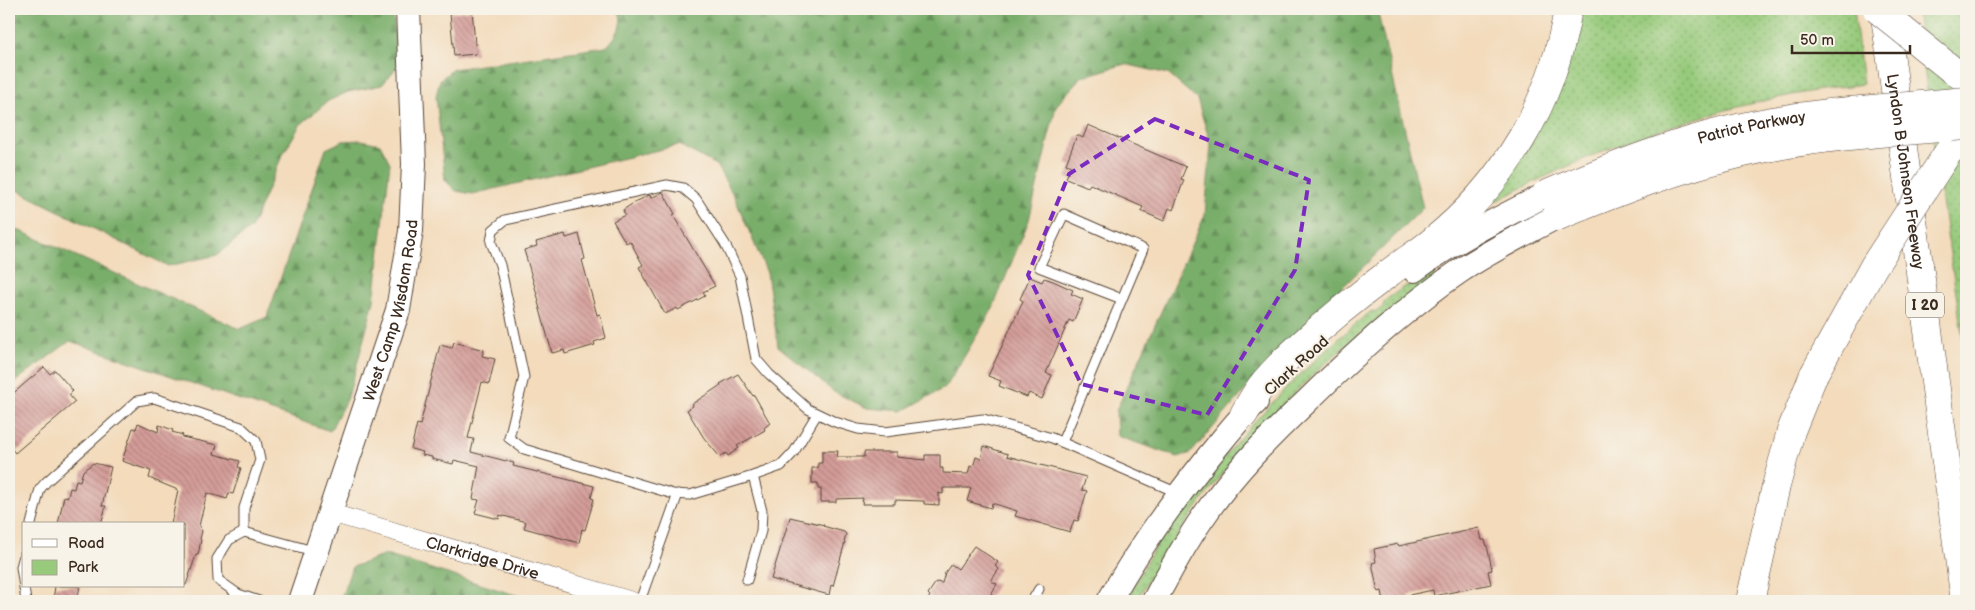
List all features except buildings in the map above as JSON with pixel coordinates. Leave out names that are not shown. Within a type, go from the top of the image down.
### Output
[{"type":"highway","points":[[1244,414],[1260,388],[1299,347],[1360,295],[1448,228],[1470,208],[1495,180],[1514,151],[1544,94],[1559,52],[1568,9]]},
{"type":"highway","points":[[1877,9],[1966,80]]},
{"type":"highway","name":"Lyndon B Johnson Freeway","points":[[1884,9],[1965,601]]},
{"type":"highway","name":"Patriot Parkway","points":[[1550,206],[1611,167],[1664,148],[1727,130],[1784,118],[1966,101]]},
{"type":"highway","name":"Patriot Parkway","points":[[1550,206],[1620,190],[1690,166],[1745,153],[1842,137],[1966,126]]},
{"type":"highway","points":[[1750,601],[1776,486],[1791,431],[1814,374],[1874,266],[1946,154],[1966,133]]},
{"type":"main road","name":"West Camp Wisdom Road","points":[[300,601],[398,310],[411,231],[414,164],[408,9]]},
{"type":"main road","name":"Clark Road","points":[[1110,601],[1130,564],[1179,494],[1244,414],[1300,360],[1394,285],[1441,252],[1491,222],[1550,206]]},
{"type":"main road","name":"Clark Road","points":[[1154,601],[1206,512],[1231,480],[1276,430],[1385,330],[1459,272],[1505,244],[1550,206]]},
{"type":"street","name":"Clarkridge Drive","points":[[331,513],[632,601]]},
{"type":"lane","points":[[817,414],[794,452],[781,466],[690,495],[678,494],[524,449],[509,438],[524,377],[500,265],[491,242],[493,230],[505,220],[667,185],[683,188],[696,198],[725,244],[740,276],[756,359],[769,374],[808,409],[835,422],[858,429],[884,432],[983,419],[1062,442],[1179,494]]},
{"type":"lane","points":[[1062,442],[1144,249],[1064,214],[1039,268],[1122,299]]},
{"type":"lane","points":[[32,522],[40,489],[46,482],[137,401],[154,398],[241,427],[256,441],[260,460],[244,508],[244,532]]},
{"type":"lane","points":[[747,580],[761,531],[762,511],[753,476]]},
{"type":"lane","points":[[640,601],[678,494]]},
{"type":"lane","points":[[259,601],[238,594],[218,580],[217,560],[229,540],[244,532],[317,552]]},
{"type":"lane","points":[[24,588],[26,601]]},
{"type":"lane","points":[[1032,601],[1038,589]]},
{"type":"lane","points":[[230,601],[238,594]]},
{"type":"highlighted area","points":[[1155,119],[1309,180],[1295,270],[1207,415],[1081,384],[1028,275],[1069,174]]},
{"type":"green space","points":[[9,9],[393,9],[397,67],[382,85],[348,92],[328,101],[300,125],[282,156],[251,228],[217,255],[168,266],[9,186]]},
{"type":"green space","points":[[618,9],[1377,9],[1423,208],[1287,342],[1191,453],[1178,457],[1117,436],[1116,411],[1205,215],[1211,145],[1197,99],[1168,74],[1125,64],[1081,77],[1056,106],[1029,220],[992,310],[946,387],[903,411],[867,408],[834,392],[778,346],[767,273],[734,196],[716,165],[679,145],[473,194],[456,191],[445,180],[436,96],[440,80],[453,69],[606,47],[614,39],[619,29],[621,19]]},
{"type":"green space","points":[[1577,9],[1854,9],[1863,84],[1767,100],[1674,125],[1584,159],[1497,201],[1493,201]]},
{"type":"green space","points":[[1917,9],[1966,9],[1966,360],[1933,141]]},
{"type":"green space","points":[[361,140],[380,144],[390,163],[374,301],[349,394],[330,431],[70,341],[9,386],[9,226],[240,329],[267,317],[326,149],[343,141]]},
{"type":"green space","points":[[1430,269],[1436,278],[1353,339],[1312,376],[1255,435],[1203,499],[1157,566],[1136,601],[1128,601],[1143,568],[1172,523],[1224,457],[1262,413],[1303,371],[1347,331],[1370,312],[1376,312],[1384,306],[1383,304],[1387,299]]},
{"type":"green space","points":[[386,555],[535,601],[340,601],[352,567]]}]
